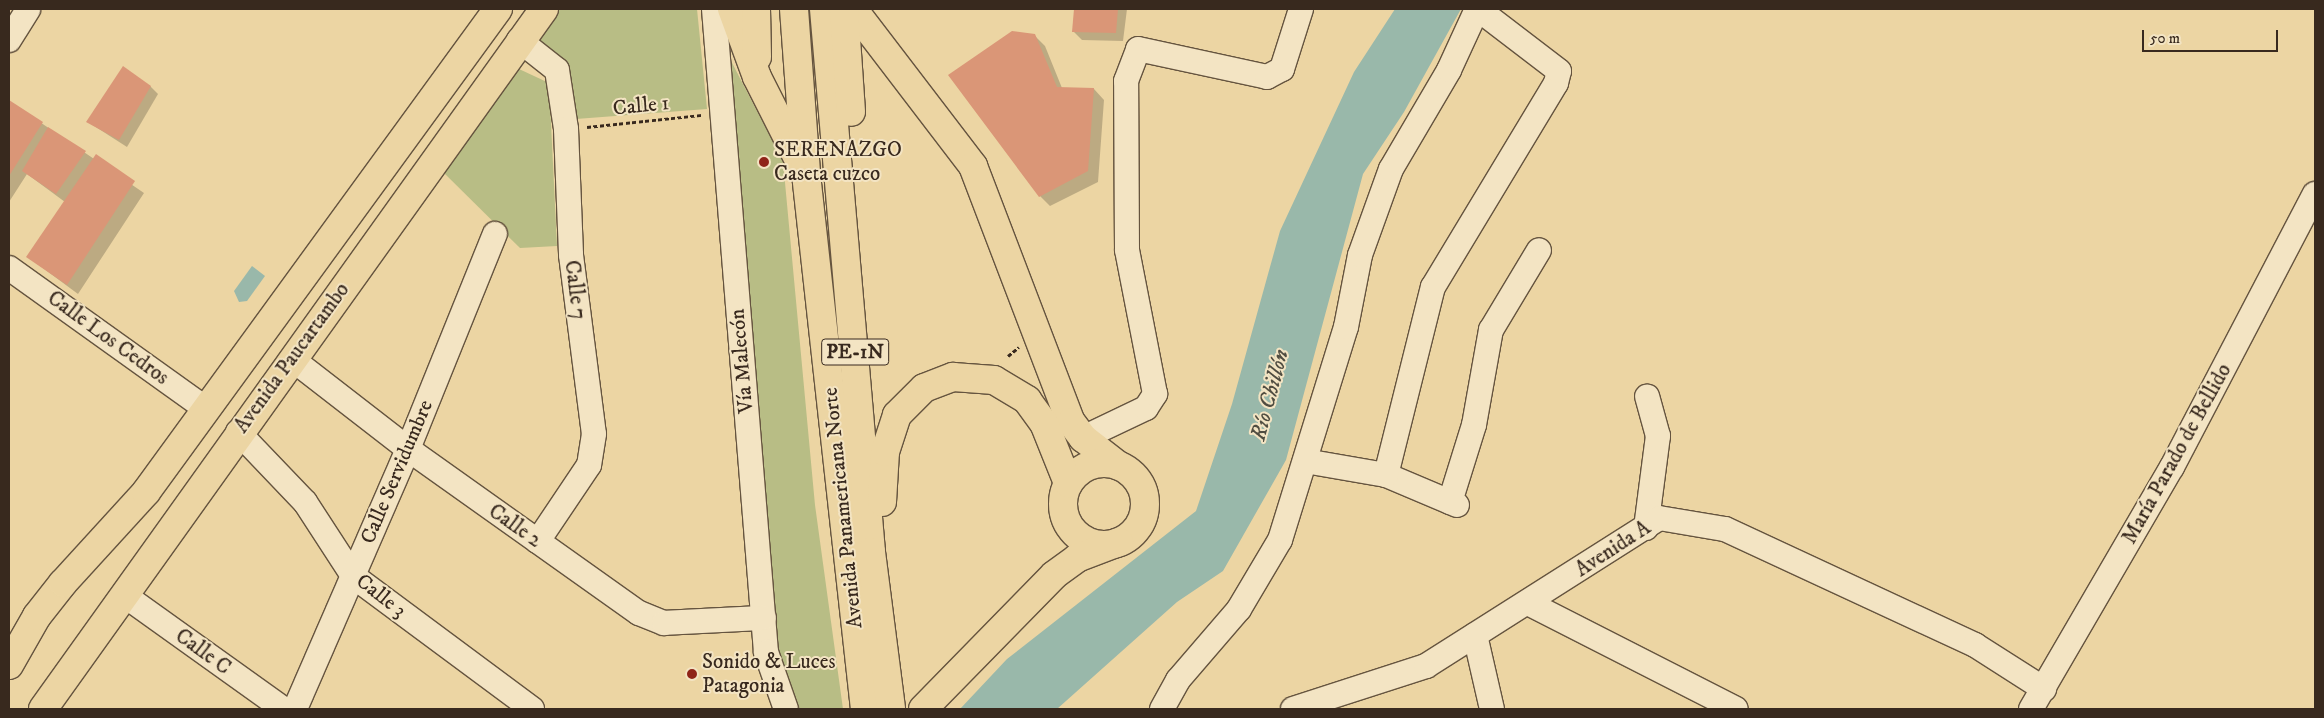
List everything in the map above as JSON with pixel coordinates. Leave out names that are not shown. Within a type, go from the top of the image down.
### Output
[{"type":"main road","name":"Avenida Paucartambo","points":[[9,665],[37,616],[146,492],[498,9]]},
{"type":"main road","name":"Avenida Paucartambo","points":[[43,709],[238,432],[519,40],[544,9]]},
{"type":"main road","points":[[732,9],[757,77],[806,174]]},
{"type":"main road","points":[[756,9],[757,77]]},
{"type":"main road","name":"Avenida Panamericana Norte","points":[[794,9],[806,174],[877,702]]},
{"type":"main road","name":"Avenida Panamericana Norte","points":[[824,9],[850,291],[871,552],[877,702]]},
{"type":"main road","points":[[844,9],[852,144],[850,291]]},
{"type":"main road","points":[[853,9],[973,166],[1071,422],[1083,438],[1138,481],[1145,504],[1138,527],[1118,542],[1077,558],[1036,591],[923,709]]},
{"type":"main road","points":[[464,56],[493,76]]},
{"type":"main road","points":[[871,552],[880,523],[884,452],[891,426],[915,394],[940,381],[980,378],[1020,393],[1044,423],[1068,483],[1058,552],[1036,591]]},
{"type":"main road","points":[[1068,483],[1085,467],[1118,466]]},
{"type":"main road","points":[[1064,515],[1086,541],[1118,542]]},
{"type":"street","points":[[9,40],[28,9]]},
{"type":"street","name":"Vía Malecón","points":[[714,9],[720,113],[764,618],[769,664],[786,709]]},
{"type":"street","points":[[1083,438],[1146,408],[1156,394],[1128,250],[1126,81],[1138,50],[1267,77],[1282,69],[1301,9]]},
{"type":"street","points":[[1162,709],[1178,680],[1260,578],[1280,540],[1346,327],[1360,255],[1391,169],[1448,70],[1478,9],[1559,71],[1551,91],[1433,288],[1386,475]]},
{"type":"street","name":"Calle 7","points":[[519,40],[558,70],[566,129],[571,255],[594,434],[589,465],[538,541]]},
{"type":"street","name":"María Parado de Bellido","points":[[2031,709],[2172,467],[2315,194]]},
{"type":"street","name":"Calle Servidumbre","points":[[294,709],[408,449],[495,234]]},
{"type":"street","points":[[1305,461],[1386,475],[1454,503],[1474,425],[1491,330],[1539,250]]},
{"type":"street","name":"Calle Los Cedros","points":[[9,268],[206,409]]},
{"type":"street","name":"Calle 2","points":[[292,359],[408,449],[639,614],[664,623],[764,618]]},
{"type":"street","points":[[1646,528],[1658,436],[1647,396]]},
{"type":"street","name":"Calle 3","points":[[238,432],[305,502],[353,576],[532,709]]},
{"type":"street","name":"Avenida A","points":[[1293,709],[1426,666],[1528,603],[1659,518],[1725,529],[1975,645],[2044,689]]},
{"type":"street","name":"Calle C","points":[[124,595],[283,709]]},
{"type":"street","points":[[1528,603],[1736,709]]},
{"type":"street","points":[[1475,635],[1492,709]]},
{"type":"path","name":"Calle 1","points":[[566,129],[720,113]]},
{"type":"green space","points":[[550,9],[697,9],[707,109],[576,119],[524,40]]},
{"type":"green space","points":[[729,57],[783,161],[815,505],[843,709],[798,709],[772,647]]},
{"type":"green space","points":[[519,69],[549,83],[557,246],[520,248],[443,172]]},
{"type":"water","name":"Río Chillón","points":[[1395,9],[1461,9],[1404,112],[1363,174],[1286,460],[1223,571],[1177,602],[1057,709],[960,709],[1007,659],[1196,511],[1232,404],[1280,231],[1354,72]]},
{"type":"water","points":[[252,266],[265,276],[247,301],[239,302],[234,291]]},
{"type":"building","points":[[1074,9],[1118,9],[1116,33],[1072,32]]},
{"type":"building","points":[[1012,31],[1035,34],[1057,87],[1094,88],[1088,171],[1039,197],[948,75]]},
{"type":"building","points":[[123,66],[151,86],[119,140],[86,122]]},
{"type":"building","points":[[9,100],[43,122],[9,176]]},
{"type":"building","points":[[48,127],[86,151],[56,194],[22,171]]},
{"type":"building","points":[[96,154],[135,181],[67,285],[26,257]]},
{"type":"place","name":"SERENAZGO Caseta cuzco","points":[[764,162]]},
{"type":"place","name":"Sonido & Luces Patagonia","points":[[692,674]]}]
